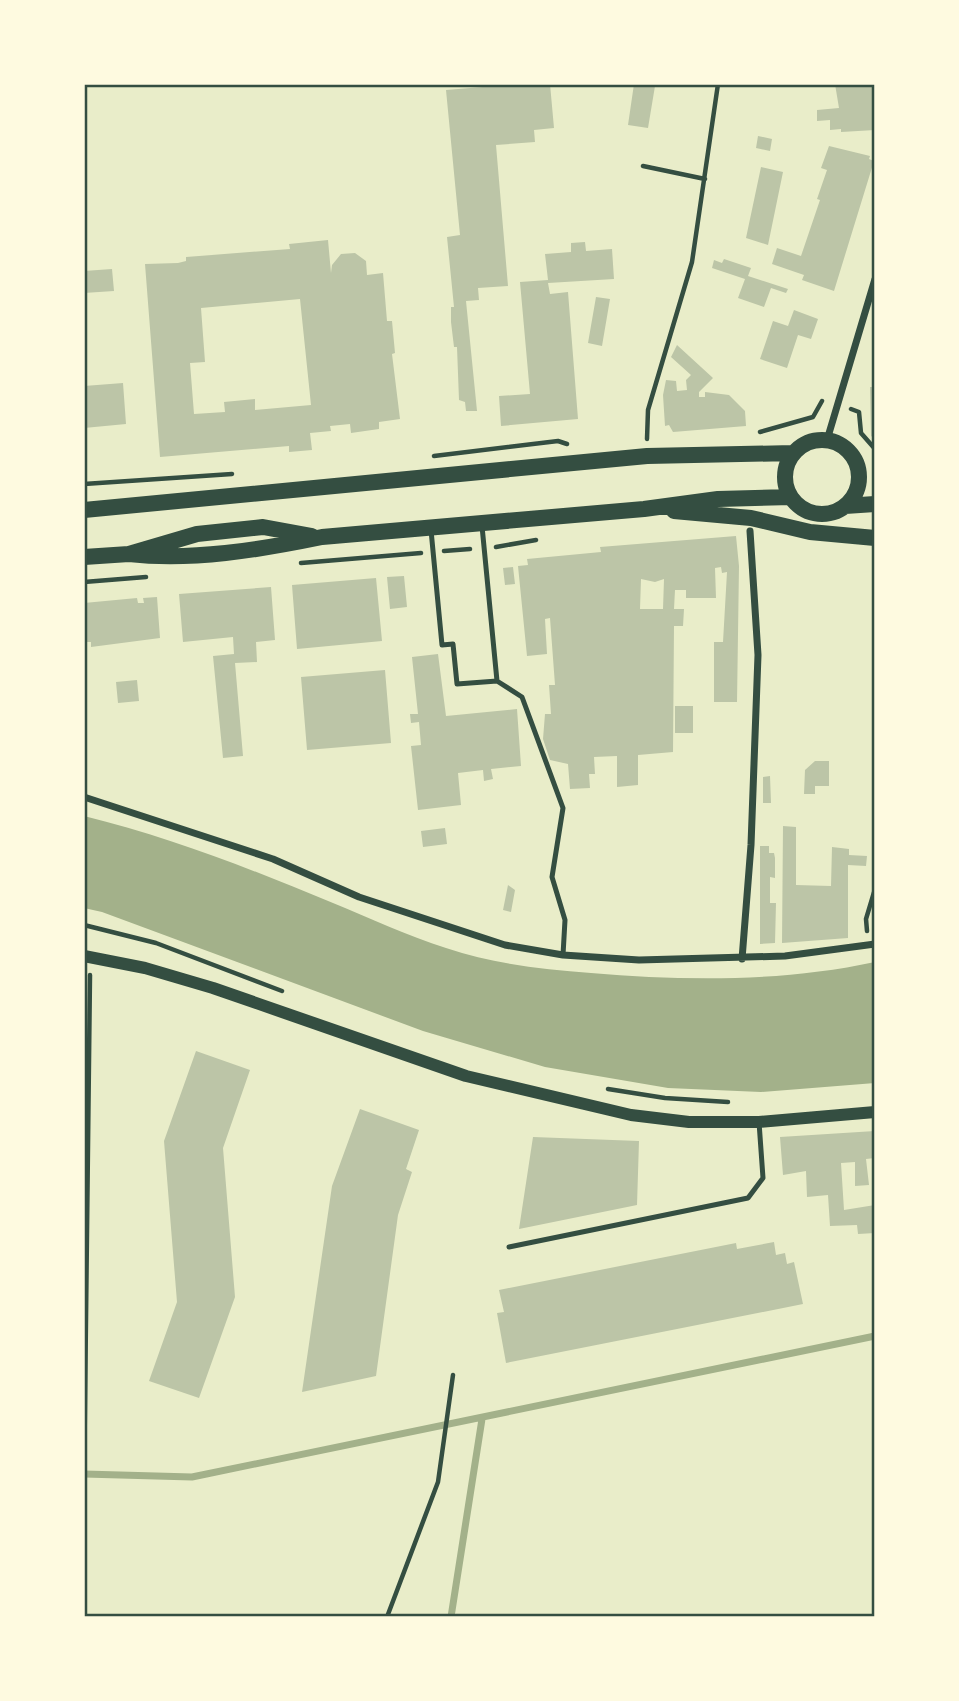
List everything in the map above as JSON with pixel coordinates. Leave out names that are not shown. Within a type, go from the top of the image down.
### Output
[{"type":"main road","points":[[845,506],[857,487],[857,464],[850,452],[840,444],[827,440],[803,445],[793,453],[786,467],[785,483],[791,497],[802,508],[816,513],[831,513],[845,506],[875,504]]},
{"type":"main road","points":[[84,510],[647,449],[793,453]]},
{"type":"main road","points":[[857,464],[875,471]]},
{"type":"main road","points":[[84,557],[129,554],[197,534],[263,527],[322,537],[644,509],[718,499],[791,497]]},
{"type":"main road","points":[[644,509],[751,518],[810,532],[875,538]]},
{"type":"street","points":[[827,440],[875,279]]},
{"type":"street","points":[[742,959],[751,845],[758,655],[750,531]]},
{"type":"street","points":[[84,797],[273,859],[359,897],[505,945],[563,955],[639,960],[742,959],[871,945]]},
{"type":"street","points":[[87,956],[170,975],[415,1060],[578,1104],[631,1115],[689,1122],[759,1122],[875,1112]]},
{"type":"lane","points":[[481,523],[497,681]]},
{"type":"lane","points":[[431,527],[442,645],[453,644],[457,684],[497,681],[522,697],[563,808],[552,877],[565,920],[563,955]]},
{"type":"lane","points":[[509,1247],[748,1198],[763,1178],[759,1122]]},
{"type":"path","points":[[647,449],[648,410],[692,262],[718,84]]},
{"type":"path","points":[[643,166],[705,179]]},
{"type":"path","points":[[751,433],[774,430],[813,417],[821,401]]},
{"type":"path","points":[[859,412],[861,433],[875,449]]},
{"type":"path","points":[[871,945],[866,919],[875,889]]},
{"type":"path","points":[[84,925],[156,943],[295,996]]},
{"type":"path","points":[[85,1490],[87,956]]},
{"type":"path","points":[[604,1088],[665,1098],[742,1103]]},
{"type":"path","points":[[387,1617],[438,1482],[453,1375]]},
{"type":"shaded area","points":[[84,816],[210,855],[418,938],[464,954],[500,962],[591,973],[734,978],[805,973],[875,962],[875,1083],[761,1092],[668,1088],[545,1067],[423,1031],[102,912],[84,908]]},
{"type":"building","points":[[550,84],[554,128],[534,130],[535,142],[496,145],[508,286],[478,288],[479,300],[466,301],[477,411],[466,411],[465,402],[459,400],[457,347],[454,347],[451,322],[451,307],[454,307],[447,237],[460,235],[446,90]]},
{"type":"building","points":[[634,84],[655,86],[648,128],[628,125]]},
{"type":"building","points":[[835,84],[875,84],[875,130],[841,132],[841,129],[830,130],[830,120],[817,121],[817,110],[839,108]]},
{"type":"building","points":[[758,136],[772,139],[770,151],[756,148]]},
{"type":"building","points":[[829,146],[870,156],[869,159],[874,161],[834,291],[802,280],[804,275],[772,264],[777,248],[801,256],[820,200],[817,199],[827,170],[821,168]]},
{"type":"building","points":[[761,167],[783,172],[768,245],[746,238]]},
{"type":"building","points":[[328,240],[331,273],[332,265],[341,254],[355,253],[366,261],[367,275],[383,273],[387,321],[392,321],[395,353],[392,354],[400,419],[379,422],[379,429],[351,433],[350,424],[330,426],[331,431],[310,433],[312,450],[289,452],[289,446],[160,457],[145,264],[178,263],[186,261],[186,257],[290,249],[289,244]],"holes":[[[300,299],[311,405],[255,410],[255,399],[224,402],[225,412],[194,414],[190,363],[205,362],[201,308]]]},
{"type":"building","points":[[585,242],[586,251],[612,249],[614,279],[548,283],[550,294],[568,292],[578,419],[501,426],[499,396],[530,394],[520,282],[548,280],[545,254],[571,252],[571,243]]},
{"type":"building","points":[[724,259],[751,268],[748,276],[788,289],[786,293],[771,288],[764,307],[738,298],[745,279],[712,268],[714,260],[722,263]]},
{"type":"building","points":[[112,269],[114,291],[84,293],[84,271]]},
{"type":"building","points":[[596,297],[610,299],[602,346],[588,343]]},
{"type":"building","points":[[794,310],[818,319],[811,339],[798,335],[787,368],[760,359],[773,321],[788,326]]},
{"type":"building","points":[[677,345],[713,378],[699,392],[699,397],[705,397],[705,392],[729,395],[745,411],[746,426],[673,432],[669,425],[665,426],[663,395],[666,380],[676,381],[677,391],[687,390],[686,380],[691,375],[671,357]]},
{"type":"building","points":[[123,383],[126,424],[84,428],[84,386]]},
{"type":"building","points":[[870,387],[875,387],[875,439],[871,436]]},
{"type":"building","points":[[736,536],[739,566],[737,702],[714,702],[714,642],[723,642],[727,572],[722,573],[721,567],[715,568],[716,598],[686,598],[686,590],[675,590],[674,609],[684,609],[683,626],[674,626],[673,752],[638,755],[638,785],[617,787],[617,756],[594,757],[595,774],[589,774],[590,788],[570,789],[568,764],[550,760],[543,739],[545,714],[551,714],[549,685],[555,685],[550,618],[545,619],[547,654],[527,656],[518,566],[528,565],[527,559],[601,552],[600,547]],"holes":[[[641,579],[655,582],[664,579],[663,609],[640,609]]]},
{"type":"building","points":[[513,567],[515,584],[505,585],[503,568]]},
{"type":"building","points":[[404,576],[407,607],[390,609],[387,577]]},
{"type":"building","points":[[376,578],[382,641],[297,649],[292,585]]},
{"type":"building","points":[[271,587],[275,640],[256,642],[257,662],[235,663],[243,756],[223,758],[213,656],[234,654],[233,637],[183,642],[179,594]]},
{"type":"building","points":[[157,597],[160,638],[91,647],[91,642],[84,642],[84,603],[137,598],[138,603],[144,603],[143,598]]},
{"type":"building","points":[[438,654],[446,716],[517,709],[521,766],[491,769],[493,779],[484,781],[483,770],[458,773],[461,805],[418,810],[411,746],[421,745],[419,722],[411,723],[410,714],[418,714],[412,657]]},
{"type":"building","points":[[385,670],[391,743],[307,750],[301,677]]},
{"type":"building","points":[[137,680],[139,701],[118,703],[116,682]]},
{"type":"building","points":[[675,706],[693,706],[693,733],[675,733]]},
{"type":"building","points":[[815,761],[829,761],[829,786],[815,786],[815,794],[804,794],[805,770]]},
{"type":"building","points":[[770,776],[771,803],[763,803],[763,777]]},
{"type":"building","points":[[783,826],[796,827],[796,885],[831,886],[832,847],[849,849],[849,855],[867,856],[866,866],[848,865],[848,938],[782,943]]},
{"type":"building","points":[[445,828],[447,844],[423,847],[421,831]]},
{"type":"building","points":[[760,846],[769,846],[769,853],[774,853],[775,858],[775,878],[770,877],[770,903],[776,903],[775,943],[760,944]]},
{"type":"building","points":[[508,885],[515,890],[511,912],[503,910]]},
{"type":"building","points":[[196,1051],[250,1070],[223,1148],[235,1297],[199,1398],[149,1381],[177,1302],[164,1141]]},
{"type":"building","points":[[360,1109],[419,1130],[406,1169],[412,1172],[398,1215],[376,1376],[302,1392],[332,1186]]},
{"type":"building","points":[[875,1131],[875,1158],[866,1159],[869,1185],[855,1186],[855,1162],[841,1163],[844,1210],[875,1205],[875,1233],[858,1234],[857,1225],[830,1226],[828,1195],[807,1197],[806,1171],[783,1175],[780,1137]]},
{"type":"building","points":[[533,1137],[639,1141],[637,1205],[519,1229]]},
{"type":"building","points":[[774,1242],[776,1255],[785,1253],[787,1264],[794,1262],[803,1304],[506,1363],[497,1313],[504,1312],[499,1290],[736,1243],[737,1249]]},
{"type":"waterway","points":[[84,1474],[192,1477],[875,1336]]},
{"type":"waterway","points":[[451,1617],[482,1419]]}]
